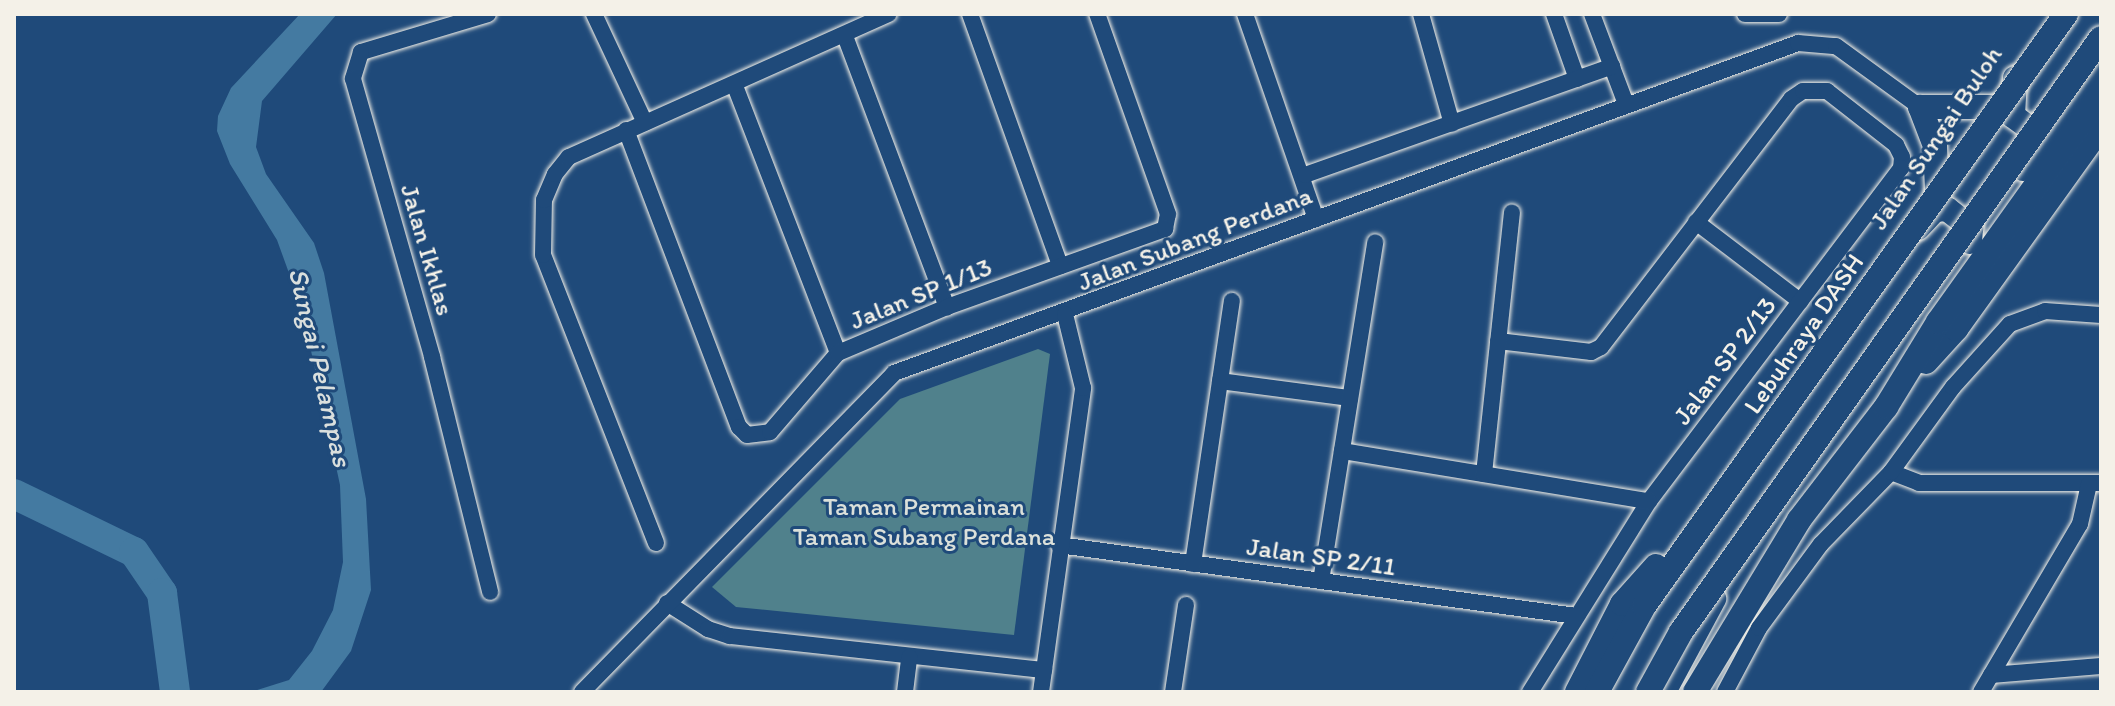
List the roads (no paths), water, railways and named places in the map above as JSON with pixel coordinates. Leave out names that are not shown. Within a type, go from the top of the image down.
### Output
[{"type":"highway","name":"Jalan Sungai Buloh","points":[[1598,692],[1648,598],[1937,189],[2054,14]]},
{"type":"highway","name":"Lebuhraya DASH","points":[[1598,692],[1644,606],[2066,14]]},
{"type":"highway","points":[[1648,692],[1690,619],[2101,38]]},
{"type":"highway","points":[[1664,692],[1714,599],[2101,60]]},
{"type":"highway","points":[[2016,72],[2013,116],[2031,129],[2061,116]]},
{"type":"highway","points":[[1886,407],[1938,322],[2101,94]]},
{"type":"highway","points":[[1937,189],[1935,146],[1920,107],[1994,107]]},
{"type":"highway","points":[[1695,692],[1799,520],[1886,407],[1956,329],[2101,127]]},
{"type":"highway","points":[[1890,255],[1935,210],[1961,216],[1971,228],[1970,242]]},
{"type":"highway","points":[[1577,692],[1622,604],[1739,473]]},
{"type":"street","name":"Jalan Ikhlas","points":[[488,14],[361,52],[353,79],[432,357],[490,592]]},
{"type":"street","points":[[594,14],[645,123]]},
{"type":"street","points":[[656,543],[543,255],[544,200],[569,157],[626,130],[735,86],[889,14]]},
{"type":"street","points":[[970,14],[1060,266]]},
{"type":"street","name":"Jalan SP 1/13","points":[[626,130],[742,432],[758,435],[777,427],[838,353],[947,307],[1165,229],[1168,214],[1097,14]]},
{"type":"street","points":[[1245,14],[1305,175],[1316,219]]},
{"type":"street","points":[[1421,14],[1452,124]]},
{"type":"street","points":[[1554,14],[1577,79]]},
{"type":"street","points":[[1592,14],[1626,104]]},
{"type":"street","points":[[1745,14],[1779,14]]},
{"type":"street","points":[[845,36],[947,307]]},
{"type":"street","name":"Jalan Subang Perdana","points":[[582,692],[878,384],[894,373],[1065,314],[1626,104],[1812,42],[1855,56],[1920,107]]},
{"type":"street","points":[[1305,175],[1612,66]]},
{"type":"street","points":[[735,86],[838,353]]},
{"type":"street","name":"Jalan SP 2/13","points":[[1530,692],[1649,501],[1901,168],[1902,157],[1896,145],[1827,91],[1816,90],[1791,99],[1696,222]]},
{"type":"street","points":[[1484,474],[1512,212]]},
{"type":"street","points":[[1498,341],[1597,351],[1696,222],[1800,301]]},
{"type":"street","points":[[1321,581],[1375,242]]},
{"type":"street","points":[[1193,564],[1232,301]]},
{"type":"street","points":[[1041,692],[1083,388],[1065,314]]},
{"type":"street","points":[[1725,692],[1759,628],[1821,544],[1891,472],[1953,387],[2010,324],[2028,314],[2101,315]]},
{"type":"street","points":[[1220,381],[1350,398]]},
{"type":"street","points":[[1342,451],[1649,501]]},
{"type":"street","points":[[1891,472],[1919,483],[2095,484],[2080,524],[1981,692]]},
{"type":"street","name":"Jalan SP 2/11","points":[[1059,545],[1576,616]]},
{"type":"street","points":[[667,603],[708,629],[730,636],[1044,670]]},
{"type":"street","points":[[1174,692],[1186,605]]},
{"type":"street","points":[[905,692],[909,657]]},
{"type":"street","points":[[1991,675],[2101,666]]},
{"type":"water","name":"Sungai Pelampas","points":[[300,14],[337,14],[262,101],[256,147],[266,174],[314,243],[324,273],[366,499],[371,590],[351,651],[321,692],[251,692],[289,680],[312,651],[333,610],[343,562],[340,485],[302,309],[277,240],[230,164],[217,131],[218,116],[231,88]]},
{"type":"waterway","points":[[14,494],[134,552],[162,593],[175,692]]},
{"type":"park label","name":"Taman Permainan Taman Subang Perdana","points":[[924,522]]}]
